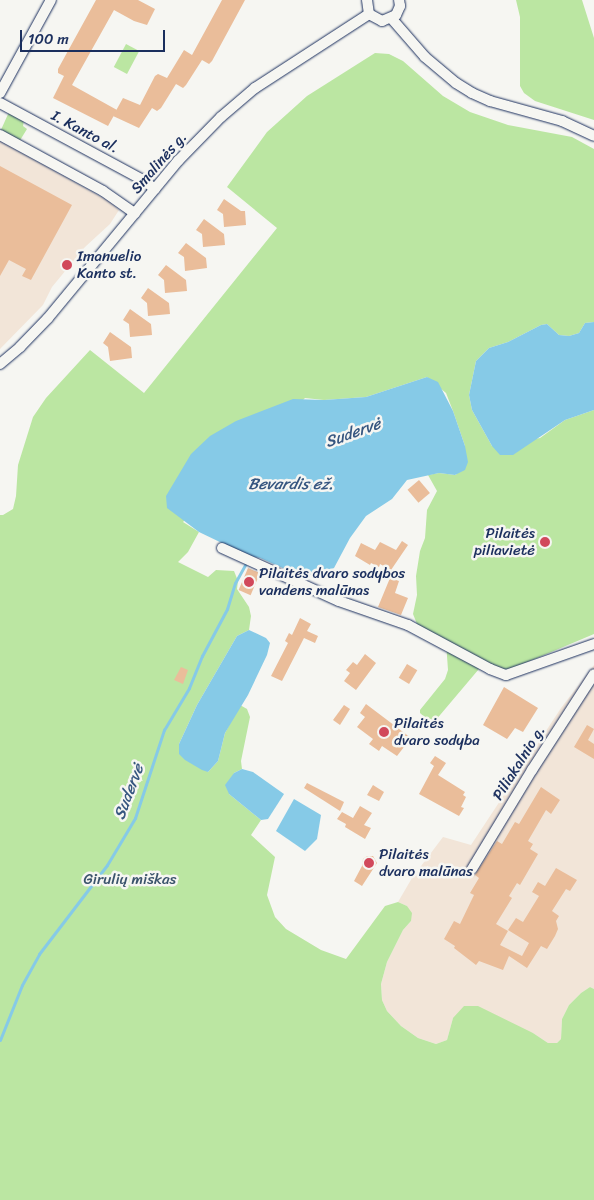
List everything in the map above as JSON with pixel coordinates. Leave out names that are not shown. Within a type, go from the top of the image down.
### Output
[{"type":"street","points":[[0,93],[51,0]]},
{"type":"street","points":[[367,0],[369,14],[382,21],[392,19],[402,2]]},
{"type":"street","name":"Smalinės g.","points":[[0,364],[20,348],[48,318],[199,138],[255,88],[369,14]]},
{"type":"street","points":[[392,19],[425,57],[456,83],[472,93],[490,101],[562,121],[594,136]]},
{"type":"street","name":"I. Kanto al.","points":[[0,103],[143,180],[155,189]]},
{"type":"street","points":[[0,135],[102,191],[135,213]]},
{"type":"street","points":[[222,548],[339,601],[408,625],[490,669],[506,675],[594,644]]},
{"type":"street","name":"Piliakalnio g.","points":[[472,869],[532,770],[594,674]]},
{"type":"shaded area","points":[[0,141],[109,201],[119,210],[110,224],[85,247],[52,287],[43,305],[0,349]]},
{"type":"shaded area","points":[[594,665],[594,989],[590,987],[569,1005],[562,1019],[561,1039],[557,1043],[548,1043],[533,1033],[453,1018],[447,1040],[436,1044],[418,1038],[401,1026],[387,1011],[382,1000],[381,984],[387,962],[403,930],[411,921],[407,906],[398,902],[412,878],[443,837],[471,845],[561,708]]},
{"type":"green space","points":[[516,0],[582,0],[594,38],[594,120],[535,101],[524,93],[520,86],[520,17]]},
{"type":"green space","points":[[126,44],[139,51],[127,74],[114,67]]},
{"type":"green space","name":"Girulių miškas","points":[[375,53],[389,54],[403,61],[443,96],[470,112],[508,125],[572,137],[594,149],[594,322],[585,323],[579,333],[569,336],[559,335],[547,324],[541,325],[508,342],[489,348],[476,361],[469,395],[472,410],[492,446],[540,438],[565,420],[594,410],[594,634],[511,669],[503,669],[484,663],[435,721],[430,722],[420,713],[420,710],[445,679],[448,670],[446,642],[421,628],[413,614],[417,595],[416,576],[420,551],[425,538],[427,510],[437,491],[428,475],[439,473],[456,475],[465,446],[453,411],[446,393],[427,377],[366,397],[324,400],[305,398],[183,522],[199,532],[188,552],[178,562],[208,577],[216,570],[234,571],[238,581],[237,589],[249,607],[251,616],[249,630],[237,636],[197,705],[179,744],[208,772],[218,761],[225,733],[240,705],[247,709],[250,717],[241,761],[242,769],[234,773],[229,794],[261,820],[251,835],[275,857],[267,895],[275,917],[286,929],[321,950],[346,959],[385,906],[398,902],[407,906],[412,913],[411,921],[403,930],[387,962],[381,984],[382,1000],[387,1011],[401,1026],[418,1038],[436,1044],[447,1040],[453,1018],[464,1006],[478,1006],[533,1033],[548,1043],[557,1043],[561,1039],[562,1019],[569,1005],[590,987],[594,989],[594,1200],[0,1200],[0,515],[13,509],[16,496],[18,465],[33,417],[46,398],[90,350],[144,393],[277,228],[227,187],[267,132],[307,96]]},
{"type":"green space","points":[[9,112],[24,120],[23,126],[27,129],[19,142],[0,132]]},
{"type":"water","points":[[594,322],[594,410],[565,420],[513,455],[500,455],[492,446],[472,410],[469,395],[476,361],[489,348],[508,342],[541,325],[547,324],[559,335],[569,336],[579,333],[585,323]]},
{"type":"water","name":"Bevardis ež.","points":[[427,377],[438,382],[453,411],[465,446],[468,462],[465,470],[455,475],[439,473],[407,480],[392,499],[366,516],[350,538],[334,568],[325,573],[301,576],[260,558],[249,556],[199,532],[167,508],[166,496],[191,454],[210,436],[236,421],[293,399],[324,400],[366,397]]},
{"type":"water","points":[[249,630],[266,638],[270,643],[267,655],[248,695],[225,733],[218,761],[208,772],[185,760],[179,754],[179,744],[197,705],[237,636]]},
{"type":"water","points":[[242,769],[253,772],[284,794],[268,819],[261,820],[229,794],[225,785],[234,773]]},
{"type":"water","points":[[294,799],[321,815],[317,839],[305,851],[276,831]]},
{"type":"building","points":[[96,0],[138,0],[155,9],[147,25],[134,21],[114,10],[72,85],[117,110],[108,126],[53,98],[64,76],[58,73],[58,69]]},
{"type":"building","points":[[222,0],[245,0],[212,61],[209,64],[202,60],[186,85],[183,88],[176,84],[161,108],[157,111],[152,108],[139,128],[113,116],[123,98],[140,105],[155,76],[158,74],[167,78],[184,50],[192,55]]},
{"type":"building","points":[[0,166],[72,205],[31,280],[22,276],[26,269],[9,260],[0,276]]},
{"type":"building","points":[[224,199],[241,211],[245,211],[246,225],[224,227],[223,214],[217,210]]},
{"type":"building","points":[[204,219],[224,234],[225,245],[203,247],[202,234],[196,230]]},
{"type":"building","points":[[186,243],[206,258],[207,268],[185,271],[184,257],[178,253]]},
{"type":"building","points":[[166,265],[186,280],[187,291],[165,293],[164,280],[158,275]]},
{"type":"building","points":[[148,288],[169,303],[170,314],[148,316],[147,303],[141,298]]},
{"type":"building","points":[[130,309],[151,324],[152,335],[130,337],[129,324],[123,320]]},
{"type":"building","points":[[110,332],[131,347],[132,358],[110,361],[108,347],[103,343]]},
{"type":"building","points":[[419,480],[430,493],[418,503],[408,490]]},
{"type":"building","points":[[402,541],[408,545],[391,570],[380,564],[379,567],[371,563],[370,565],[355,556],[361,543],[375,550],[380,542],[396,550]]},
{"type":"building","name":"Pilaitės dvaro sodybos vandens malūnas","points":[[248,568],[260,573],[251,595],[239,590]]},
{"type":"building","points":[[390,578],[399,581],[395,593],[408,598],[401,615],[378,607]]},
{"type":"building","points":[[300,618],[311,624],[307,631],[318,636],[315,643],[304,638],[282,681],[271,676],[288,643],[285,641],[289,633],[292,635]]},
{"type":"building","points":[[365,654],[376,663],[356,690],[344,681],[350,673],[346,670],[353,662],[357,665]]},
{"type":"building","points":[[407,664],[417,670],[409,684],[399,678]]},
{"type":"building","points":[[181,667],[188,670],[183,684],[174,680]]},
{"type":"building","points":[[504,687],[538,708],[523,732],[515,728],[507,739],[483,725]]},
{"type":"building","name":"Pilaitės dvaro sodyba","points":[[366,704],[411,738],[397,756],[382,746],[379,751],[369,744],[373,739],[357,727],[365,717],[360,713]]},
{"type":"building","points":[[344,705],[350,709],[340,725],[333,720]]},
{"type":"building","points":[[587,725],[594,729],[588,740],[594,744],[594,759],[574,747]]},
{"type":"building","points":[[435,756],[446,763],[438,775],[465,792],[463,795],[466,797],[461,807],[464,808],[459,816],[419,794],[434,766],[430,763]]},
{"type":"building","points":[[307,783],[344,802],[340,811],[304,788]]},
{"type":"building","points":[[373,785],[384,792],[379,801],[367,795]]},
{"type":"building","points":[[541,787],[560,800],[551,814],[546,810],[528,841],[533,844],[530,849],[538,854],[520,885],[517,883],[509,896],[512,898],[496,924],[508,931],[500,945],[522,956],[529,943],[508,930],[516,918],[523,922],[539,896],[532,892],[538,882],[545,886],[556,868],[577,880],[570,891],[566,889],[552,911],[559,916],[556,921],[558,929],[555,936],[547,949],[541,946],[527,968],[509,956],[503,970],[479,961],[476,965],[454,948],[455,946],[444,939],[454,921],[460,924],[474,895],[470,893],[479,878],[475,875],[497,841],[502,844],[515,822],[519,824]]},
{"type":"building","points":[[360,806],[372,813],[364,825],[371,828],[365,839],[345,827],[346,824],[337,819],[342,812],[353,818]]},
{"type":"building","points":[[367,856],[373,856],[377,863],[362,886],[354,881],[362,866],[363,859]]},
{"type":"waterway","name":"Sudervė","points":[[0,1040],[22,985],[39,954],[107,865],[135,818],[164,730],[189,688],[202,656],[227,609],[235,583],[245,565]]},
{"type":"place","name":"Imanuelio Kanto st.","points":[[67,265]]},
{"type":"place","name":"Pilaitės piliavietė","points":[[545,542]]},
{"type":"place","name":"Pilaitės dvaro sodybos vandens malūnas","points":[[249,582]]},
{"type":"place","name":"Pilaitės dvaro sodyba","points":[[384,732]]},
{"type":"place","name":"Pilaitės dvaro malūnas","points":[[369,863]]}]
